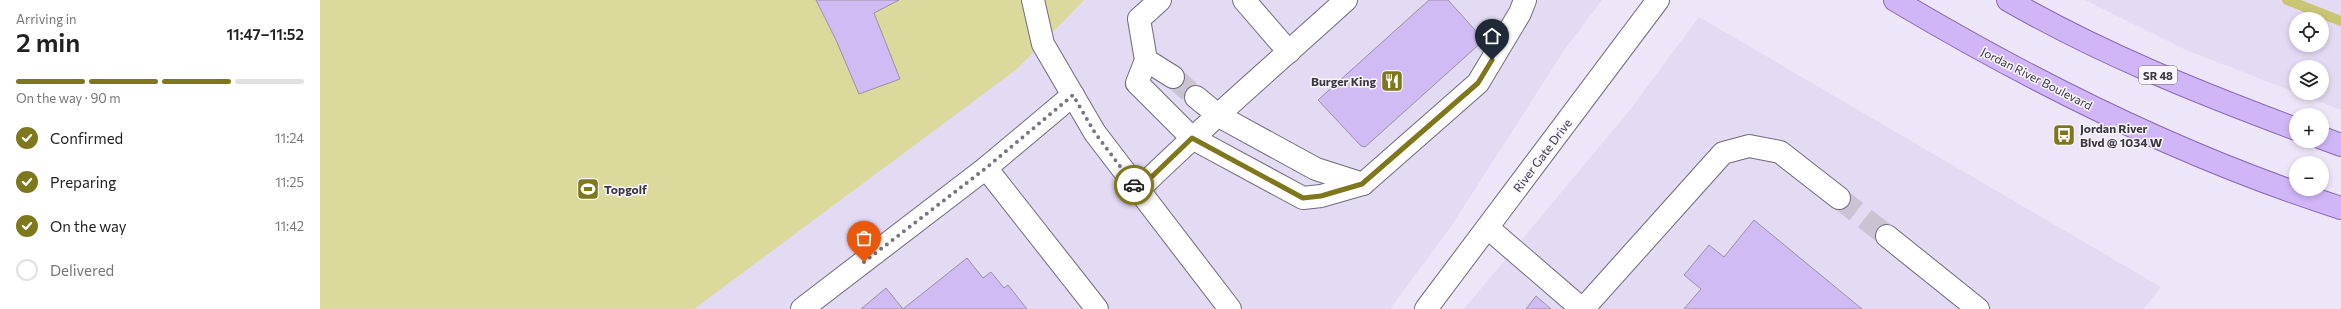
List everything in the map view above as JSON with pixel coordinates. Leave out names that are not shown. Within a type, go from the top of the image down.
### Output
[{"type":"main road","name":"Jordan River Boulevard","points":[[1895,0],[2035,79],[2134,126],[2234,171],[2341,208]]},
{"type":"main road","name":"SR 48","points":[[2008,0],[2097,48],[2171,81],[2289,126]]},
{"type":"main road","points":[[2329,141],[2341,145]]},
{"type":"street","points":[[1033,0],[1043,44],[1095,133],[1230,309]]},
{"type":"street","points":[[1160,0],[1139,19],[1146,60],[1137,83],[1192,138],[1303,198],[1321,196],[1362,184],[1478,83],[1520,13],[1525,0]]},
{"type":"street","points":[[1244,0],[1289,52]]},
{"type":"street","name":"River Gate Drive","points":[[1426,309],[1658,0]]},
{"type":"street","points":[[1138,190],[1192,138],[1219,116],[1345,1]]},
{"type":"street","points":[[1146,60],[1173,77]]},
{"type":"street","points":[[802,309],[986,168],[1073,95]]},
{"type":"street","points":[[1196,97],[1219,116],[1316,169],[1362,184]]},
{"type":"street","points":[[1488,228],[1582,309],[1723,153],[1748,146],[1780,152],[1839,198]]},
{"type":"street","points":[[986,168],[1097,309]]},
{"type":"street","points":[[1887,236],[1978,309]]},
{"type":"shaded area","points":[[320,0],[1602,0],[1565,49],[1450,228],[1390,309],[320,309]]},
{"type":"shaded area","name":"Topgolf","points":[[320,0],[1084,0],[1017,69],[694,309],[320,309]]},
{"type":"shaded area","points":[[2085,0],[2341,0],[2341,110],[2315,100],[2329,100],[2329,60],[2289,60],[2289,90],[2186,50]]},
{"type":"shaded area","points":[[1699,17],[2161,287],[2144,309],[1464,309],[1629,111]]},
{"type":"building","points":[[816,0],[899,0],[874,13],[900,79],[859,94],[836,40]]},
{"type":"building","points":[[1429,0],[1448,0],[1484,40],[1365,147],[1361,146],[1318,100]]},
{"type":"building","points":[[1754,220],[1862,309],[1684,309],[1701,289],[1684,275],[1709,245],[1724,257]]},
{"type":"building","points":[[967,258],[983,278],[991,272],[1004,288],[1008,285],[1027,309],[903,309]]},
{"type":"building","points":[[886,288],[903,309],[861,309]]},
{"type":"building","points":[[1536,296],[1551,309],[1526,309]]},
{"type":"waterway","points":[[2287,0],[2341,21]]},
{"type":"tunnel","points":[[1173,77],[1196,97]]},
{"type":"tunnel","points":[[1839,198],[1887,236]]},
{"type":"way so far","points":[[864,262],[986,168],[1073,95],[1095,133],[1134,185]]},
{"type":"place","name":"Burger King","points":[[1392,81]]},
{"type":"place","name":"Jordan River Blvd @ 1034 W","points":[[2064,135]]},
{"type":"place","name":"Topgolf","points":[[588,189]]},
{"type":"route","points":[[1134,185],[1138,190],[1192,138],[1303,198],[1321,196],[1362,184],[1478,83],[1492,60]]}]
